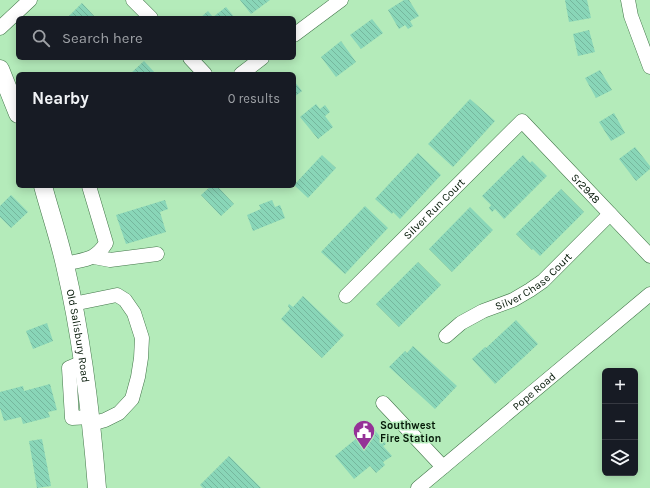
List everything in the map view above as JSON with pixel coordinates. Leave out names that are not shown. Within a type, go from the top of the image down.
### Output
[{"type":"main road","points":[[0,69],[16,109]]},
{"type":"main road","name":"Old Salisbury Road","points":[[44,188],[65,264],[73,304],[83,362],[97,488]]},
{"type":"street","points":[[0,28],[30,0]]},
{"type":"street","points":[[133,0],[149,16]]},
{"type":"street","points":[[296,34],[341,0]]},
{"type":"street","points":[[628,0],[631,16],[650,67]]},
{"type":"street","points":[[192,60],[203,72]]},
{"type":"street","points":[[244,72],[259,60]]},
{"type":"street","name":"Sr2948","points":[[522,121],[650,256]]},
{"type":"street","name":"Silver Run Court","points":[[346,296],[522,121]]},
{"type":"street","points":[[90,188],[106,243],[101,251],[94,257]]},
{"type":"street","name":"Silver Chase Court","points":[[446,336],[461,323],[483,311],[513,300],[534,287],[542,281],[610,214]]},
{"type":"street","points":[[65,264],[94,257],[110,260],[157,254]]},
{"type":"street","name":"Pope Road","points":[[418,488],[650,294]]},
{"type":"street","points":[[73,304],[117,295],[125,300],[134,313],[142,338],[141,358],[132,399],[119,413],[106,420],[90,420]]},
{"type":"street","points":[[384,403],[443,467]]},
{"type":"building","points":[[240,0],[270,0],[251,14]]},
{"type":"building","points":[[404,0],[409,0],[419,16],[410,21],[413,26],[408,29],[405,25],[399,29],[388,10]]},
{"type":"building","points":[[565,0],[587,0],[591,18],[569,22]]},
{"type":"building","points":[[82,3],[94,16],[69,16]]},
{"type":"building","points":[[226,7],[233,16],[214,16]]},
{"type":"building","points":[[208,11],[212,16],[202,16]]},
{"type":"building","points":[[372,19],[383,33],[361,49],[350,35]]},
{"type":"building","points":[[589,30],[595,52],[578,56],[573,34]]},
{"type":"building","points":[[341,41],[356,62],[336,77],[321,57]]},
{"type":"building","points":[[144,61],[154,72],[132,72]]},
{"type":"building","points":[[600,70],[612,90],[596,98],[585,78]]},
{"type":"building","points":[[296,84],[302,91],[296,96]]},
{"type":"building","points":[[470,99],[495,121],[453,167],[428,144]]},
{"type":"building","points":[[316,104],[320,109],[325,105],[330,112],[325,116],[333,127],[318,139],[300,117]]},
{"type":"building","points":[[614,113],[625,133],[611,141],[599,122]]},
{"type":"building","points":[[635,147],[650,166],[650,169],[636,181],[619,159]]},
{"type":"building","points":[[418,153],[441,175],[400,219],[375,199]]},
{"type":"building","points":[[322,155],[336,168],[308,198],[296,187],[296,183]]},
{"type":"building","points":[[523,155],[530,163],[532,161],[547,176],[504,219],[495,209],[492,212],[489,208],[491,205],[482,196]]},
{"type":"building","points":[[209,188],[219,188],[234,204],[221,216],[201,195]]},
{"type":"building","points":[[561,189],[584,212],[540,256],[516,234]]},
{"type":"building","points":[[11,195],[28,212],[11,228],[0,217],[0,206]]},
{"type":"building","points":[[165,200],[168,209],[160,212],[166,232],[126,244],[116,215]]},
{"type":"building","points":[[272,200],[275,207],[280,205],[285,218],[253,231],[247,215],[261,209],[259,205]]},
{"type":"building","points":[[365,206],[388,228],[345,274],[321,252]]},
{"type":"building","points":[[470,207],[493,230],[452,272],[429,249]]},
{"type":"building","points":[[418,262],[441,285],[399,327],[376,304]]},
{"type":"building","points":[[303,296],[344,335],[322,358],[281,319],[290,309],[288,306],[289,304],[293,307]]},
{"type":"building","points":[[516,320],[538,344],[495,384],[472,359]]},
{"type":"building","points":[[47,323],[53,341],[33,349],[26,331]]},
{"type":"building","points":[[413,346],[457,386],[435,409],[389,367],[405,351],[407,353]]},
{"type":"building","points":[[50,384],[57,410],[48,412],[50,417],[23,424],[21,417],[4,421],[0,408],[0,392],[23,386],[24,391]]},
{"type":"building","name":"Southwest Fire Station","points":[[373,428],[386,444],[383,446],[392,456],[383,462],[385,465],[376,473],[370,466],[354,479],[335,456],[357,438],[359,439]]},
{"type":"building","points":[[42,439],[51,486],[37,488],[29,441]]},
{"type":"building","points":[[229,456],[261,488],[203,488],[200,485]]},
{"type":"place","name":"Southwest Fire Station","points":[[364,450]]}]
